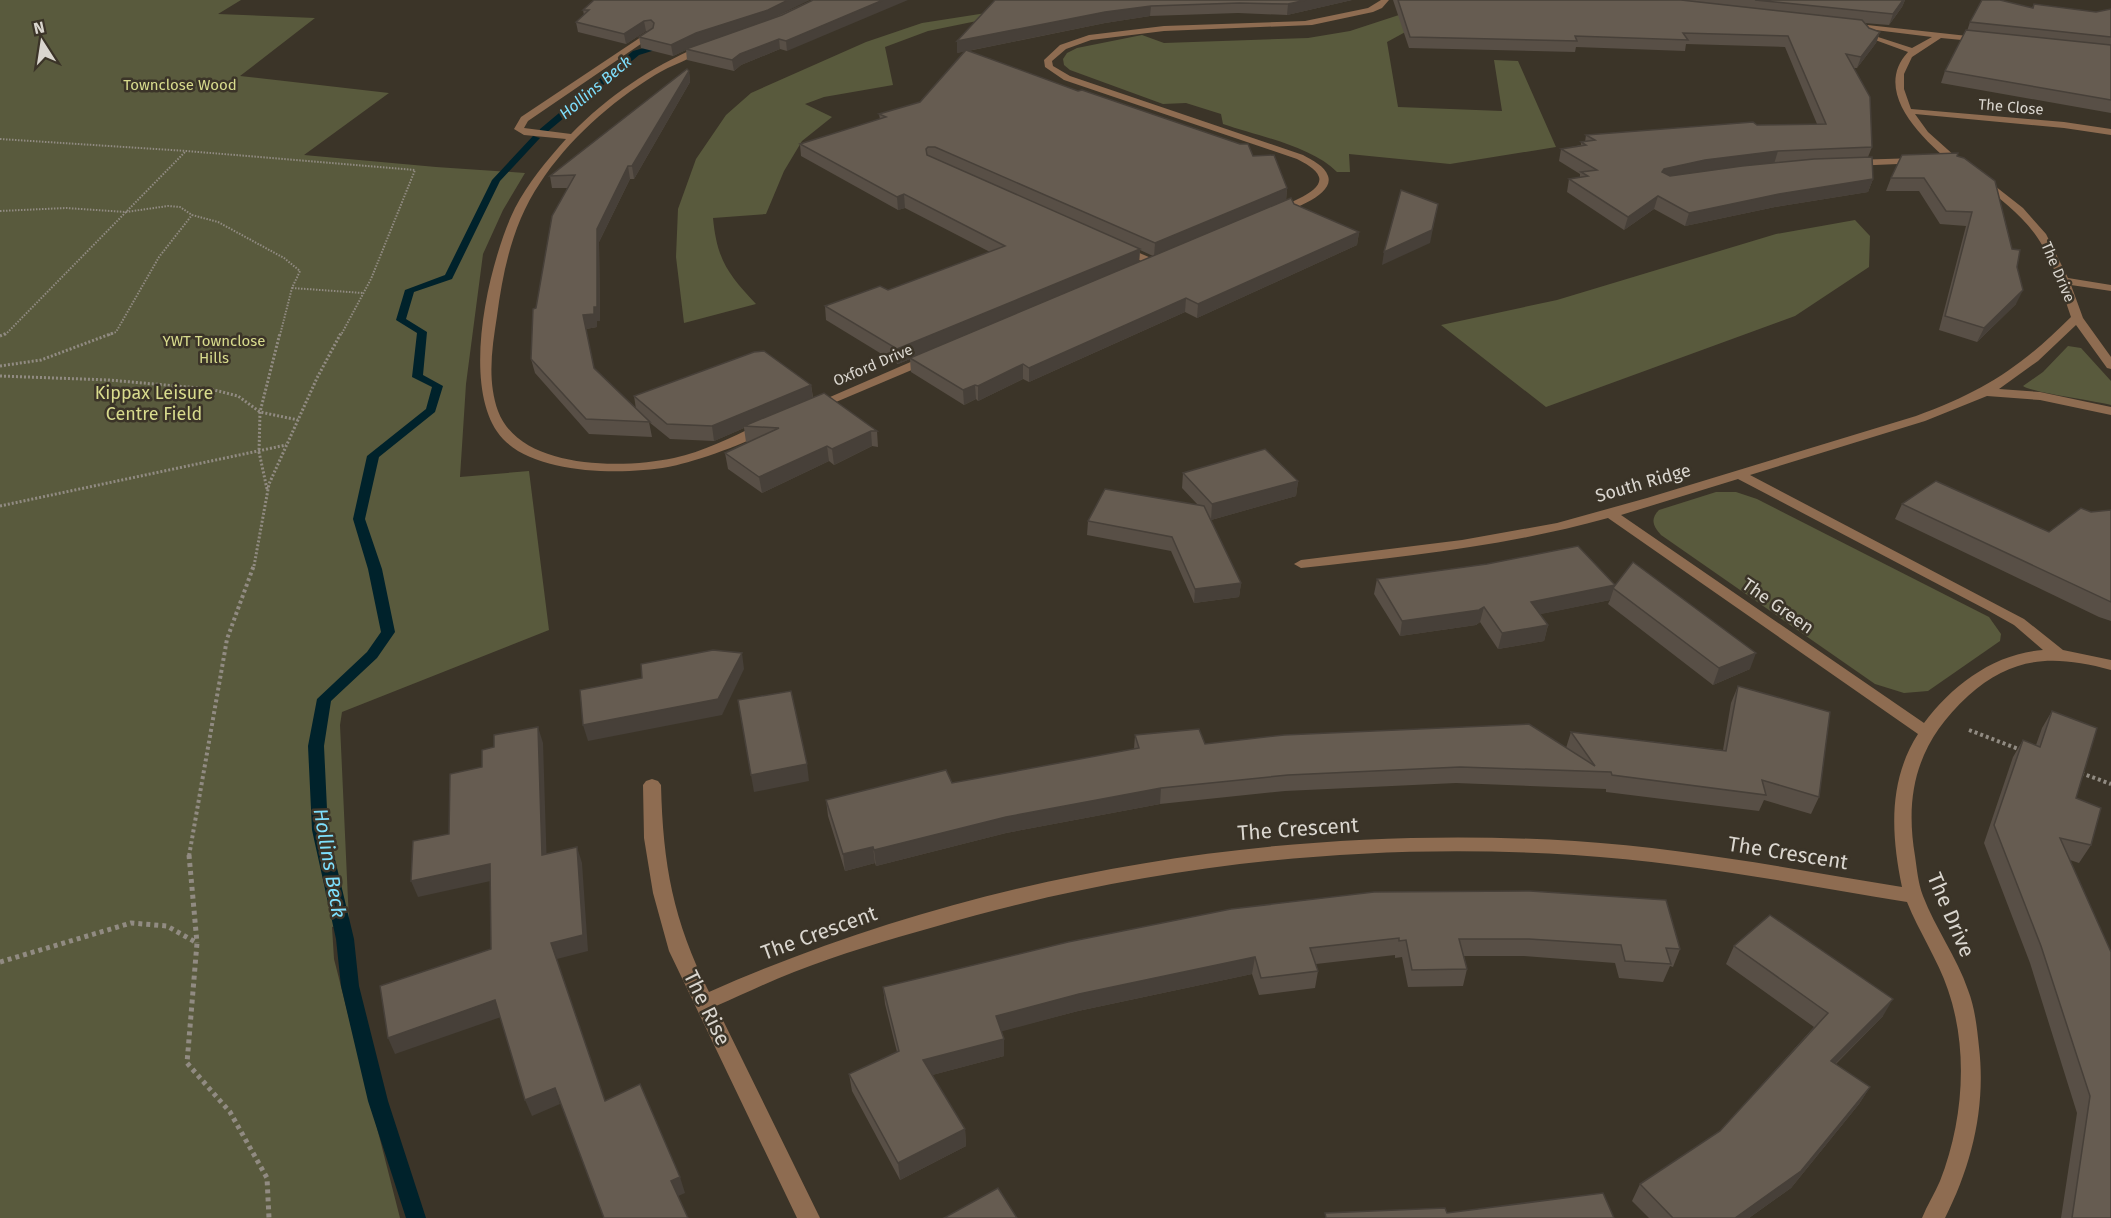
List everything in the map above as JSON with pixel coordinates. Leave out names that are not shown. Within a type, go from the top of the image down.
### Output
[{"type":"street","points":[[1261,218],[1315,195],[1323,188],[1325,180],[1322,171],[1300,157],[1067,78],[1049,67],[1048,60],[1051,54],[1070,44],[1159,28],[1311,23],[1377,8],[1385,0]]},
{"type":"street","points":[[1840,24],[1997,41]]},
{"type":"street","points":[[1863,27],[1866,34],[1913,52],[1940,35]]},
{"type":"street","points":[[572,136],[524,132],[519,129],[520,124],[531,113],[650,35]]},
{"type":"street","points":[[712,45],[692,52],[649,75],[572,136],[552,159],[521,206],[508,238],[495,283],[485,352],[488,401],[498,424],[510,439],[528,450],[553,459],[583,465],[648,466],[696,456],[772,424]]},
{"type":"street","name":"The Drive","points":[[1913,52],[1905,61],[1900,82],[1901,93],[1908,111],[1924,134],[1954,161],[2019,210],[2042,236],[2064,281],[2077,318],[2111,365]]},
{"type":"street","name":"The Close","points":[[1908,111],[2064,125],[2111,132]]},
{"type":"street","points":[[1836,163],[1954,161]]},
{"type":"street","points":[[1112,244],[1154,263]]},
{"type":"street","points":[[1143,268],[1165,259]]},
{"type":"street","points":[[2064,281],[2111,288]]},
{"type":"street","name":"South Ridge","points":[[1301,564],[1427,550],[1557,527],[1738,474],[1939,411],[1985,392],[2016,374],[2077,318]]},
{"type":"street","name":"Oxford Drive","points":[[805,410],[936,355]]},
{"type":"street","name":"South Ridge","points":[[1985,392],[2040,396],[2111,411]]},
{"type":"street","points":[[1738,474],[1995,608],[2019,622],[2059,656]]},
{"type":"street","name":"The Green","points":[[1609,513],[1931,725]]},
{"type":"street","name":"The Drive","points":[[1933,1218],[1944,1199],[1957,1165],[1966,1129],[1971,1059],[1958,988],[1914,896],[1902,839],[1901,808],[1914,754],[1931,725],[1959,695],[2001,665],[2019,658],[2043,654],[2111,665]]},
{"type":"street","name":"The Rise","points":[[652,785],[653,838],[663,893],[679,951],[809,1218]]},
{"type":"street","name":"The Crescent","points":[[705,1002],[788,966],[903,927],[1016,895],[1127,872],[1238,856],[1348,847],[1449,844],[1574,848],[1690,860],[1914,896]]},
{"type":"path","points":[[0,139],[187,151],[415,170],[371,279],[317,378],[269,484],[253,572],[227,639],[189,853],[197,943],[187,1063],[230,1112],[267,1178],[269,1218]]},
{"type":"path","points":[[0,336],[5,335],[187,151]]},
{"type":"path","points":[[0,211],[66,207],[126,212],[168,206],[180,207],[192,215],[218,222],[284,258],[300,271],[292,288],[260,412],[260,452],[268,495]]},
{"type":"path","points":[[0,366],[41,360],[116,332],[143,278],[177,230],[192,215]]},
{"type":"path","points":[[292,288],[331,288],[363,293]]},
{"type":"path","points":[[0,376],[109,380],[210,389],[238,396],[260,412],[298,420]]},
{"type":"path","points":[[0,506],[286,446]]},
{"type":"path","points":[[1931,725],[2024,751]]},
{"type":"path","points":[[2078,772],[2111,784]]},
{"type":"path","points":[[0,962],[131,923],[167,926],[197,943]]},
{"type":"green space","name":"YWT Townclose Hills","points":[[0,0],[241,0],[218,14],[315,18],[240,76],[389,93],[304,155],[525,173],[503,210],[483,254],[466,384],[460,477],[529,471],[549,630],[342,712],[340,725],[349,922],[332,927],[334,959],[400,1218],[0,1218]]},
{"type":"green space","points":[[999,11],[1016,13],[928,31],[885,47],[893,85],[824,97],[805,104],[832,117],[802,141],[784,171],[766,214],[713,218],[717,245],[726,266],[756,304],[684,323],[676,257],[678,209],[696,159],[726,115],[751,93],[866,42],[922,23]]},
{"type":"green space","points":[[1402,14],[1409,30],[1387,42],[1398,107],[1502,111],[1494,60],[1518,61],[1556,147],[1450,164],[1349,154],[1350,172],[1337,172],[1313,155],[1299,149],[1223,124],[1221,114],[1186,103],[1163,104],[1070,70],[1064,65],[1063,59],[1067,53],[1077,48],[1142,35],[1164,43],[1308,38],[1350,31]]},
{"type":"green space","points":[[1855,220],[1870,236],[1869,267],[1795,316],[1546,407],[1441,325],[1557,300],[1776,234]]},
{"type":"green space","points":[[2068,346],[2081,348],[2111,381],[2111,405],[2050,394],[2023,386],[2043,372]]},
{"type":"green space","points":[[1716,492],[1736,492],[1757,499],[1989,617],[2001,634],[2000,641],[1928,691],[1904,693],[1875,684],[1661,535],[1656,529],[1654,519],[1659,510]]},
{"type":"building","points":[[594,0],[788,0],[768,10],[696,33],[671,45],[639,37],[653,28],[654,23],[651,20],[644,21],[624,34],[576,22],[589,10],[583,10]]},
{"type":"building","points":[[813,0],[883,0],[786,41],[779,39],[740,54],[732,60],[686,49],[782,15]]},
{"type":"building","points":[[995,0],[1306,0],[1288,4],[1151,6],[1105,12],[957,41]]},
{"type":"building","points":[[1398,0],[1681,0],[1862,20],[1869,28],[1880,32],[1861,57],[1846,54],[1870,97],[1872,147],[1778,151],[1705,160],[1664,169],[1662,172],[1670,176],[1814,159],[1872,157],[1873,179],[1779,194],[1689,213],[1658,196],[1628,217],[1569,179],[1588,176],[1581,172],[1597,170],[1561,149],[1586,145],[1581,142],[1595,140],[1586,135],[1753,122],[1757,125],[1826,124],[1788,36],[1683,33],[1688,40],[1575,36],[1577,41],[1410,37]]},
{"type":"building","points":[[1755,0],[1903,0],[1893,14]]},
{"type":"building","points":[[1982,0],[2000,0],[2033,8],[2034,4],[2096,12],[2111,9],[2111,37],[1970,22]]},
{"type":"building","points":[[1966,30],[2111,45],[2111,100],[1945,71]]},
{"type":"building","points":[[966,50],[1078,91],[1082,90],[1240,144],[1248,144],[1253,156],[1274,155],[1287,188],[1155,243],[935,147],[928,147],[927,155],[1140,249],[897,349],[825,306],[880,286],[888,290],[1005,246],[904,194],[897,197],[800,144],[886,117],[879,114],[920,102]]},
{"type":"building","points":[[687,69],[689,71],[632,166],[628,166],[597,229],[597,307],[594,307],[594,314],[583,315],[594,368],[650,422],[586,419],[531,359],[533,309],[536,308],[552,216],[575,175],[550,176]]},
{"type":"building","points":[[1958,153],[1957,156],[1964,158],[1995,181],[2012,249],[2020,250],[2017,267],[2023,290],[1984,328],[1945,316],[1972,212],[1946,211],[1924,178],[1891,178],[1902,155]]},
{"type":"building","points":[[1401,190],[1438,204],[1432,230],[1384,252]]},
{"type":"building","points":[[1291,198],[1294,204],[1359,232],[1198,304],[1186,298],[1029,368],[1023,364],[978,386],[963,390],[910,358]]},
{"type":"building","points":[[764,351],[811,385],[712,426],[667,424],[634,396],[754,352]]},
{"type":"building","points":[[824,393],[877,431],[871,431],[832,449],[827,446],[759,477],[725,453],[779,428],[744,426]]},
{"type":"building","points":[[1265,449],[1298,481],[1212,504],[1183,473]]},
{"type":"building","points":[[1936,481],[2049,532],[2081,508],[2091,512],[2111,510],[2111,602],[1902,504]]},
{"type":"building","points":[[1105,489],[1204,506],[1241,583],[1195,589],[1172,537],[1088,521]]},
{"type":"building","points":[[1578,546],[1615,585],[1531,602],[1548,625],[1502,633],[1484,607],[1479,610],[1402,621],[1377,579],[1487,564]]},
{"type":"building","points":[[1633,562],[1756,653],[1719,668],[1613,588]]},
{"type":"building","points":[[713,650],[742,653],[718,699],[583,725],[580,690],[642,678],[641,664]]},
{"type":"building","points":[[1738,686],[1830,712],[1819,797],[1762,780],[1766,795],[1612,775],[1611,772],[1460,767],[1288,775],[1161,788],[1006,817],[874,850],[873,847],[843,854],[826,800],[946,770],[952,783],[1139,748],[1135,735],[1199,729],[1205,744],[1284,735],[1529,724],[1595,766],[1571,732],[1726,751]]},
{"type":"building","points":[[791,691],[807,764],[751,775],[738,700]]},
{"type":"building","points":[[2052,711],[2097,728],[2076,798],[2101,808],[2091,845],[2060,838],[2111,952],[2111,1218],[2072,1218],[2090,1096],[2041,946],[1994,825],[2023,740],[2040,747]]},
{"type":"building","points":[[538,727],[542,855],[577,847],[583,935],[551,943],[605,1101],[640,1084],[680,1177],[671,1181],[688,1218],[604,1218],[555,1088],[525,1100],[495,1000],[388,1038],[380,986],[491,949],[490,864],[411,881],[413,841],[449,834],[450,774],[482,767],[482,750],[494,747],[494,735]]},
{"type":"building","points":[[1530,891],[1666,900],[1680,949],[1666,948],[1671,964],[1625,961],[1621,945],[1529,939],[1459,939],[1467,969],[1412,970],[1406,940],[1399,941],[1399,938],[1310,948],[1318,971],[1261,978],[1255,957],[1079,994],[996,1016],[1004,1039],[923,1060],[965,1129],[898,1163],[849,1074],[899,1051],[883,987],[1068,942],[1231,909],[1374,892]]},
{"type":"building","points":[[1770,915],[1893,999],[1831,1061],[1870,1087],[1801,1171],[1735,1218],[1673,1218],[1640,1184],[1720,1131],[1828,1013],[1734,946]]},
{"type":"building","points":[[998,1188],[1017,1218],[944,1218]]},
{"type":"building","points":[[1603,1193],[1614,1218],[1326,1218],[1325,1213],[1445,1208],[1447,1213]]},
{"type":"waterway","name":"Hollins Beck","points":[[543,131],[636,53],[665,44]]},
{"type":"waterway","name":"Hollins Beck","points":[[416,1218],[378,1101],[350,986],[345,939],[320,830],[316,746],[324,699],[372,655],[388,632],[375,569],[359,519],[373,456],[431,410],[438,386],[417,377],[422,332],[401,320],[410,290],[449,277],[496,180],[536,138]]},
{"type":"park label","name":"Townclose Wood","points":[[180,85]]},
{"type":"park label","name":"Kippax Leisure Centre Field","points":[[154,403]]}]
